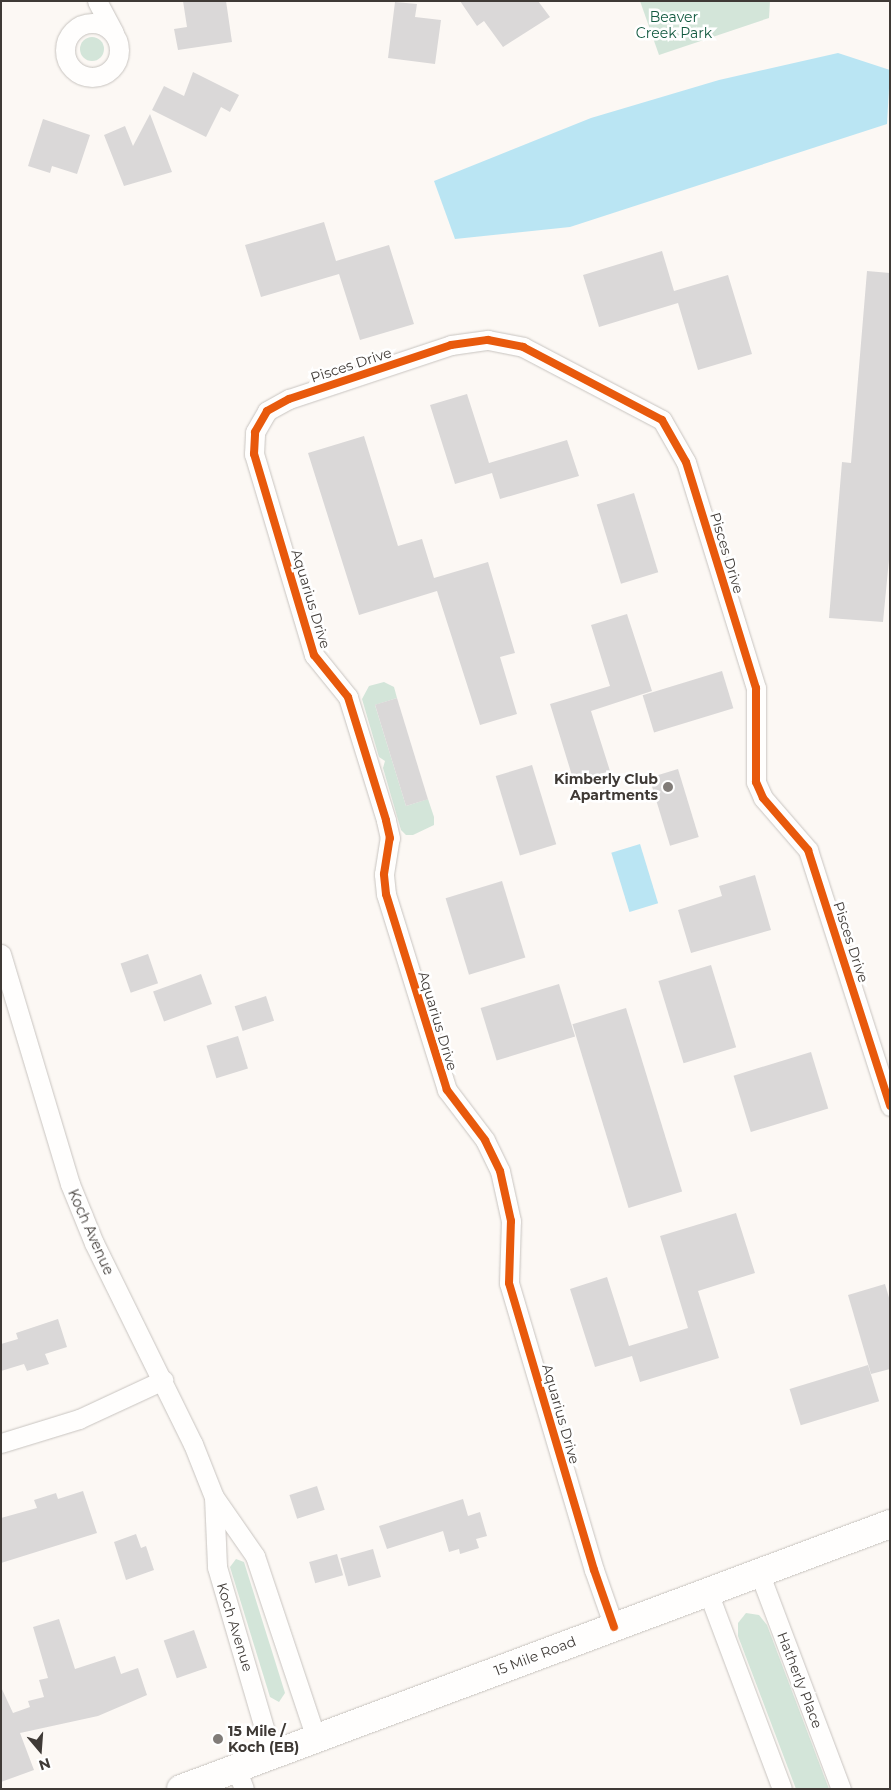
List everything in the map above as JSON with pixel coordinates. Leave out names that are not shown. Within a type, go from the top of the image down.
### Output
[{"type":"main road","name":"15 Mile Road","points":[[181,1789],[240,1779],[272,1755],[890,1524]]},
{"type":"street","points":[[95,1],[116,36],[119,54],[111,70],[94,78],[84,76],[70,66],[65,50],[70,33],[77,28],[95,1]]},
{"type":"street","points":[[77,28],[102,25],[116,36]]},
{"type":"street","name":"Pisces Drive","points":[[259,422],[267,411],[289,399],[451,345],[488,340],[523,347],[662,420],[686,462],[756,688],[756,782],[762,798],[808,850],[890,1106]]},
{"type":"street","name":"Aquarius Drive","points":[[259,422],[254,454],[314,655],[348,696],[386,820],[390,838],[386,894],[447,1090],[485,1140],[500,1171],[511,1221],[509,1283],[614,1627]]},
{"type":"street","name":"Koch Avenue","points":[[1,954],[70,1184],[94,1243],[163,1380],[214,1497],[255,1556],[316,1738]]},
{"type":"street","points":[[1,1444],[79,1419],[163,1380]]},
{"type":"street","name":"Koch Avenue","points":[[214,1497],[217,1567],[272,1755]]},
{"type":"street","name":"Hatherly Place","points":[[759,1572],[841,1789]]},
{"type":"street","points":[[708,1592],[782,1789]]},
{"type":"green space","name":"Beaver Creek Park","points":[[640,1],[770,1],[769,18],[659,55]]},
{"type":"green space","points":[[92,37],[101,40],[104,49],[101,58],[92,61],[83,58],[80,49],[83,40]]},
{"type":"green space","points":[[384,682],[394,687],[397,698],[375,705],[406,806],[428,799],[434,817],[434,825],[413,835],[406,835],[401,830],[383,768],[385,761],[379,757],[362,699],[369,686]]},
{"type":"green space","points":[[236,1559],[244,1562],[285,1693],[279,1702],[270,1697],[230,1567]]},
{"type":"green space","points":[[746,1613],[759,1615],[767,1625],[829,1789],[796,1789],[738,1636],[738,1623]]},
{"type":"water","points":[[838,53],[890,70],[887,124],[570,227],[455,239],[434,181],[591,118],[719,80]]},
{"type":"water","points":[[640,844],[658,903],[629,912],[611,853]]},
{"type":"building","points":[[183,1],[226,1],[232,42],[178,50],[174,29],[187,27]]},
{"type":"building","points":[[460,1],[538,1],[550,17],[503,47],[484,21],[477,26]]},
{"type":"building","points":[[395,2],[417,4],[415,17],[441,20],[435,64],[388,58]]},
{"type":"building","points":[[193,72],[239,95],[230,112],[221,107],[206,137],[152,110],[164,86],[184,96]]},
{"type":"building","points":[[150,114],[172,172],[124,186],[104,135],[125,126],[133,146]]},
{"type":"building","points":[[43,119],[90,135],[77,174],[52,166],[50,173],[28,166]]},
{"type":"building","points":[[324,222],[336,261],[389,245],[414,324],[360,340],[339,274],[261,297],[245,245]]},
{"type":"building","points":[[662,251],[674,291],[728,275],[752,354],[698,370],[678,303],[599,327],[583,275]]},
{"type":"building","points":[[867,271],[890,273],[890,549],[883,622],[829,618],[842,462],[851,463]]},
{"type":"building","points":[[467,394],[489,463],[567,440],[579,476],[500,499],[492,473],[455,484],[430,405]]},
{"type":"building","points":[[364,436],[398,546],[422,539],[434,578],[488,562],[515,653],[500,657],[517,714],[480,725],[437,591],[359,615],[308,453]]},
{"type":"building","points":[[634,493],[658,572],[621,584],[597,504]]},
{"type":"building","points":[[627,614],[652,691],[591,711],[610,771],[574,782],[550,704],[610,686],[591,625]]},
{"type":"building","points":[[722,671],[733,708],[654,733],[643,695]]},
{"type":"building","points":[[397,698],[428,799],[406,806],[375,705]]},
{"type":"building","points":[[532,765],[556,844],[520,855],[496,776]]},
{"type":"building","points":[[678,769],[699,837],[670,846],[649,778]]},
{"type":"building","points":[[755,875],[771,930],[691,953],[678,910],[722,896],[719,886]]},
{"type":"building","points":[[502,881],[525,958],[469,975],[446,898]]},
{"type":"building","points":[[148,954],[158,983],[131,993],[121,963]]},
{"type":"building","points":[[711,965],[736,1047],[684,1063],[658,981]]},
{"type":"building","points":[[201,974],[212,1004],[164,1022],[153,991]]},
{"type":"building","points":[[559,984],[575,1037],[497,1061],[481,1008]]},
{"type":"building","points":[[266,996],[274,1021],[243,1031],[235,1006]]},
{"type":"building","points":[[626,1008],[682,1192],[629,1208],[572,1024]]},
{"type":"building","points":[[238,1036],[248,1069],[216,1078],[206,1046]]},
{"type":"building","points":[[811,1052],[828,1108],[751,1132],[734,1076]]},
{"type":"building","points":[[736,1213],[755,1273],[698,1291],[719,1358],[640,1382],[632,1356],[595,1367],[570,1289],[607,1277],[629,1346],[688,1328],[660,1236]]},
{"type":"building","points":[[885,1284],[890,1301],[890,1369],[871,1374],[848,1295]]},
{"type":"building","points":[[58,1319],[67,1347],[45,1354],[49,1364],[27,1371],[24,1364],[1,1371],[1,1344],[18,1339],[16,1333]]},
{"type":"building","points":[[868,1365],[879,1401],[801,1425],[790,1389]]},
{"type":"building","points":[[317,1486],[325,1510],[297,1519],[289,1495]]},
{"type":"building","points":[[83,1491],[97,1533],[1,1563],[1,1518],[37,1508],[34,1500],[56,1493],[58,1499]]},
{"type":"building","points":[[463,1499],[468,1516],[480,1512],[487,1536],[476,1539],[479,1548],[460,1554],[459,1549],[449,1552],[443,1531],[387,1549],[379,1526]]},
{"type":"building","points":[[136,1534],[141,1548],[146,1546],[154,1570],[126,1580],[114,1542]]},
{"type":"building","points":[[373,1549],[381,1577],[348,1586],[340,1558]]},
{"type":"building","points":[[337,1554],[343,1575],[315,1583],[309,1562]]},
{"type":"building","points":[[59,1619],[75,1669],[115,1656],[121,1674],[138,1668],[147,1695],[98,1716],[20,1733],[34,1770],[1,1782],[1,1687],[13,1713],[30,1707],[28,1701],[44,1697],[39,1680],[48,1678],[33,1627]]},
{"type":"building","points":[[194,1630],[207,1668],[177,1678],[164,1640]]},
{"type":"cycle path","points":[[614,1627],[594,1570],[509,1283],[511,1221],[500,1171],[485,1140],[447,1090],[386,894],[384,874],[390,838],[386,820],[348,697],[314,655],[254,454],[255,432],[267,411],[289,399],[451,345],[488,340],[523,347],[662,420],[686,462],[756,688],[756,782],[763,798],[808,850],[890,1106]]},
{"type":"place","name":"Kimberly Club Apartments","points":[[668,787]]},
{"type":"place","name":"15 Mile / Koch (EB)","points":[[218,1739]]}]
